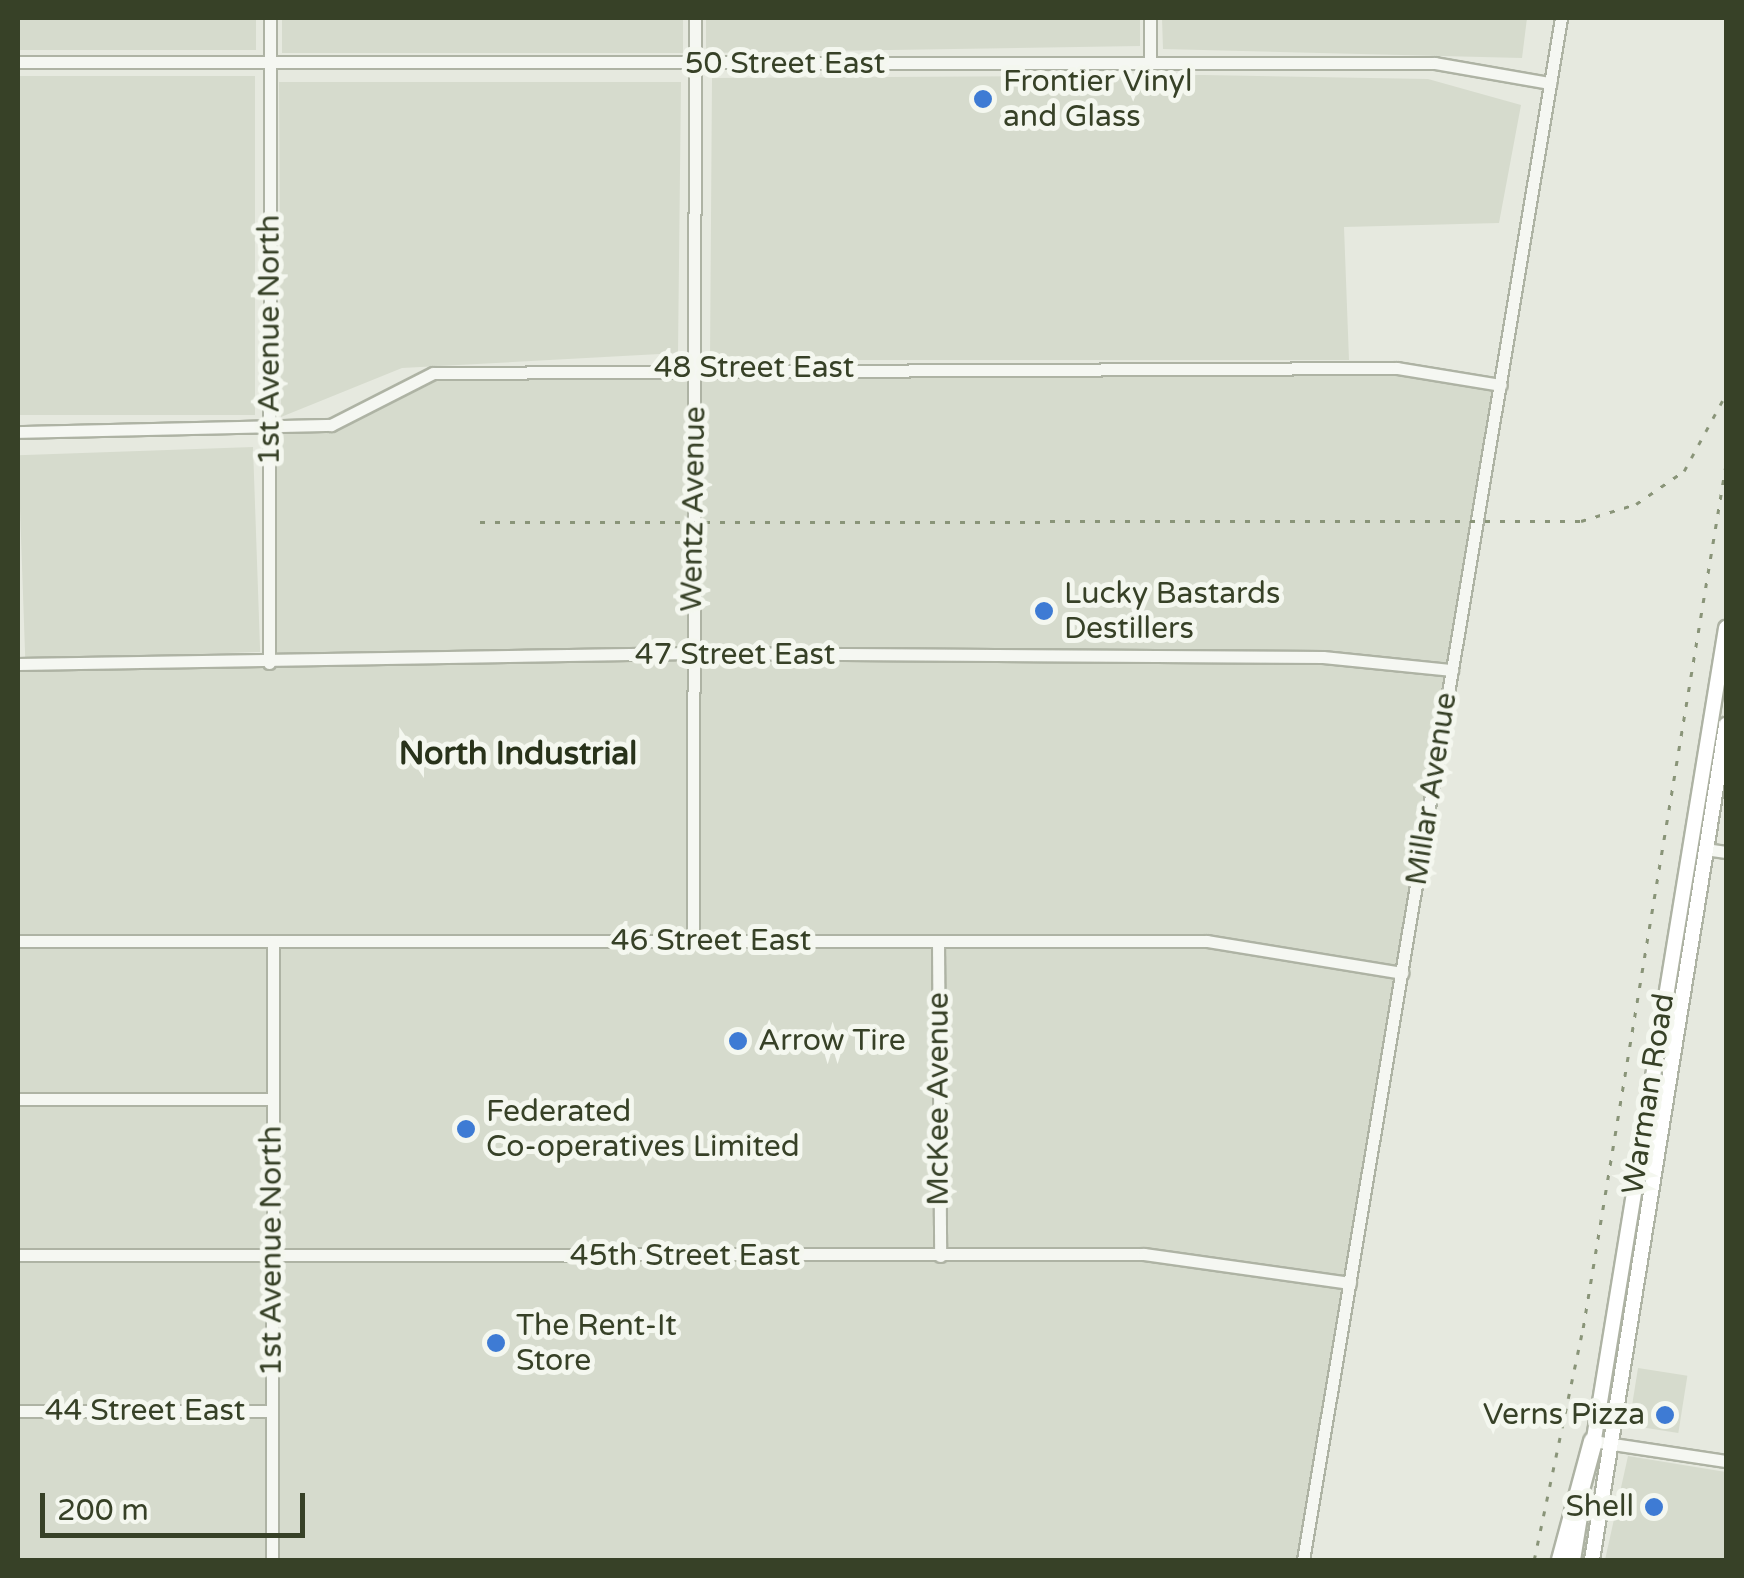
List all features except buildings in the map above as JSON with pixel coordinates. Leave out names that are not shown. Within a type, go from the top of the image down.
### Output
[{"type":"highway","points":[[1561,1560],[1602,1442]]},
{"type":"main road","name":"Warman Road","points":[[1592,1560],[1602,1442],[1726,628]]},
{"type":"main road","name":"Warman Road","points":[[1573,1560],[1602,1442],[1726,725]]},
{"type":"main road","points":[[1705,849],[1709,732]]},
{"type":"street","name":"1st Avenue North","points":[[269,662],[270,18]]},
{"type":"street","name":"Wentz Avenue","points":[[693,940],[695,18]]},
{"type":"street","points":[[1150,18],[1150,63]]},
{"type":"street","name":"Millar Avenue","points":[[1302,1560],[1561,18]]},
{"type":"street","name":"50 Street East","points":[[18,62],[1436,64],[1550,83]]},
{"type":"street","name":"48 Street East","points":[[18,432],[269,431],[331,424],[433,373],[695,367],[1397,368],[1501,385]]},
{"type":"street","name":"47 Street East","points":[[18,664],[692,653],[1341,658],[1452,670]]},
{"type":"street","points":[[1705,849],[1726,852]]},
{"type":"street","name":"46 Street East","points":[[18,940],[1225,942],[1402,973]]},
{"type":"street","name":"1st Avenue North","points":[[272,1560],[273,942]]},
{"type":"street","name":"McKee Avenue","points":[[938,942],[940,1256]]},
{"type":"street","points":[[18,1099],[272,1099]]},
{"type":"street","name":"45th Street East","points":[[18,1255],[1164,1254],[1350,1283]]},
{"type":"street","name":"44 Street East","points":[[18,1411],[272,1411]]},
{"type":"street","points":[[1602,1442],[1726,1460]]},
{"type":"shaded area","points":[[18,18],[256,18],[256,50],[18,50]]},
{"type":"shaded area","points":[[282,18],[683,18],[683,53],[282,53]]},
{"type":"shaded area","points":[[706,18],[1140,18],[1140,46],[706,53]]},
{"type":"shaded area","points":[[1162,18],[1527,18],[1522,58],[1163,49]]},
{"type":"shaded area","points":[[1203,75],[1428,79],[1521,105],[1499,223],[1344,227],[1349,360],[710,360],[712,78]]},
{"type":"shaded area","points":[[18,76],[255,76],[255,415],[18,415]]},
{"type":"shaded area","points":[[279,82],[681,82],[678,353],[402,368],[281,417]]},
{"type":"shaded area","points":[[1397,368],[1501,385],[1303,1560],[18,1560],[18,664],[269,662],[269,431],[331,424],[433,373]]},
{"type":"shaded area","points":[[253,447],[260,652],[25,660],[18,455]]},
{"type":"shaded area","points":[[1638,1368],[1687,1376],[1678,1433],[1629,1425]]},
{"type":"shaded area","points":[[1628,1456],[1726,1472],[1726,1560],[1605,1560]]},
{"type":"railway","points":[[480,522],[1581,521],[1636,504],[1684,471],[1726,394]]},
{"type":"railway","points":[[1534,1560],[1583,1328],[1726,463]]},
{"type":"place","name":"Frontier Vinyl and Glass","points":[[983,99]]},
{"type":"place","name":"Lucky Bastards Destillers","points":[[1044,611]]},
{"type":"place","name":"Arrow Tire","points":[[738,1041]]},
{"type":"place","name":"Federated Co-operatives Limited","points":[[466,1129]]},
{"type":"place","name":"The Rent-It Store","points":[[496,1343]]},
{"type":"place","name":"Verns Pizza","points":[[1665,1415]]},
{"type":"place","name":"Shell","points":[[1654,1507]]},
{"type":"district","name":"North Industrial","points":[[518,754]]}]
